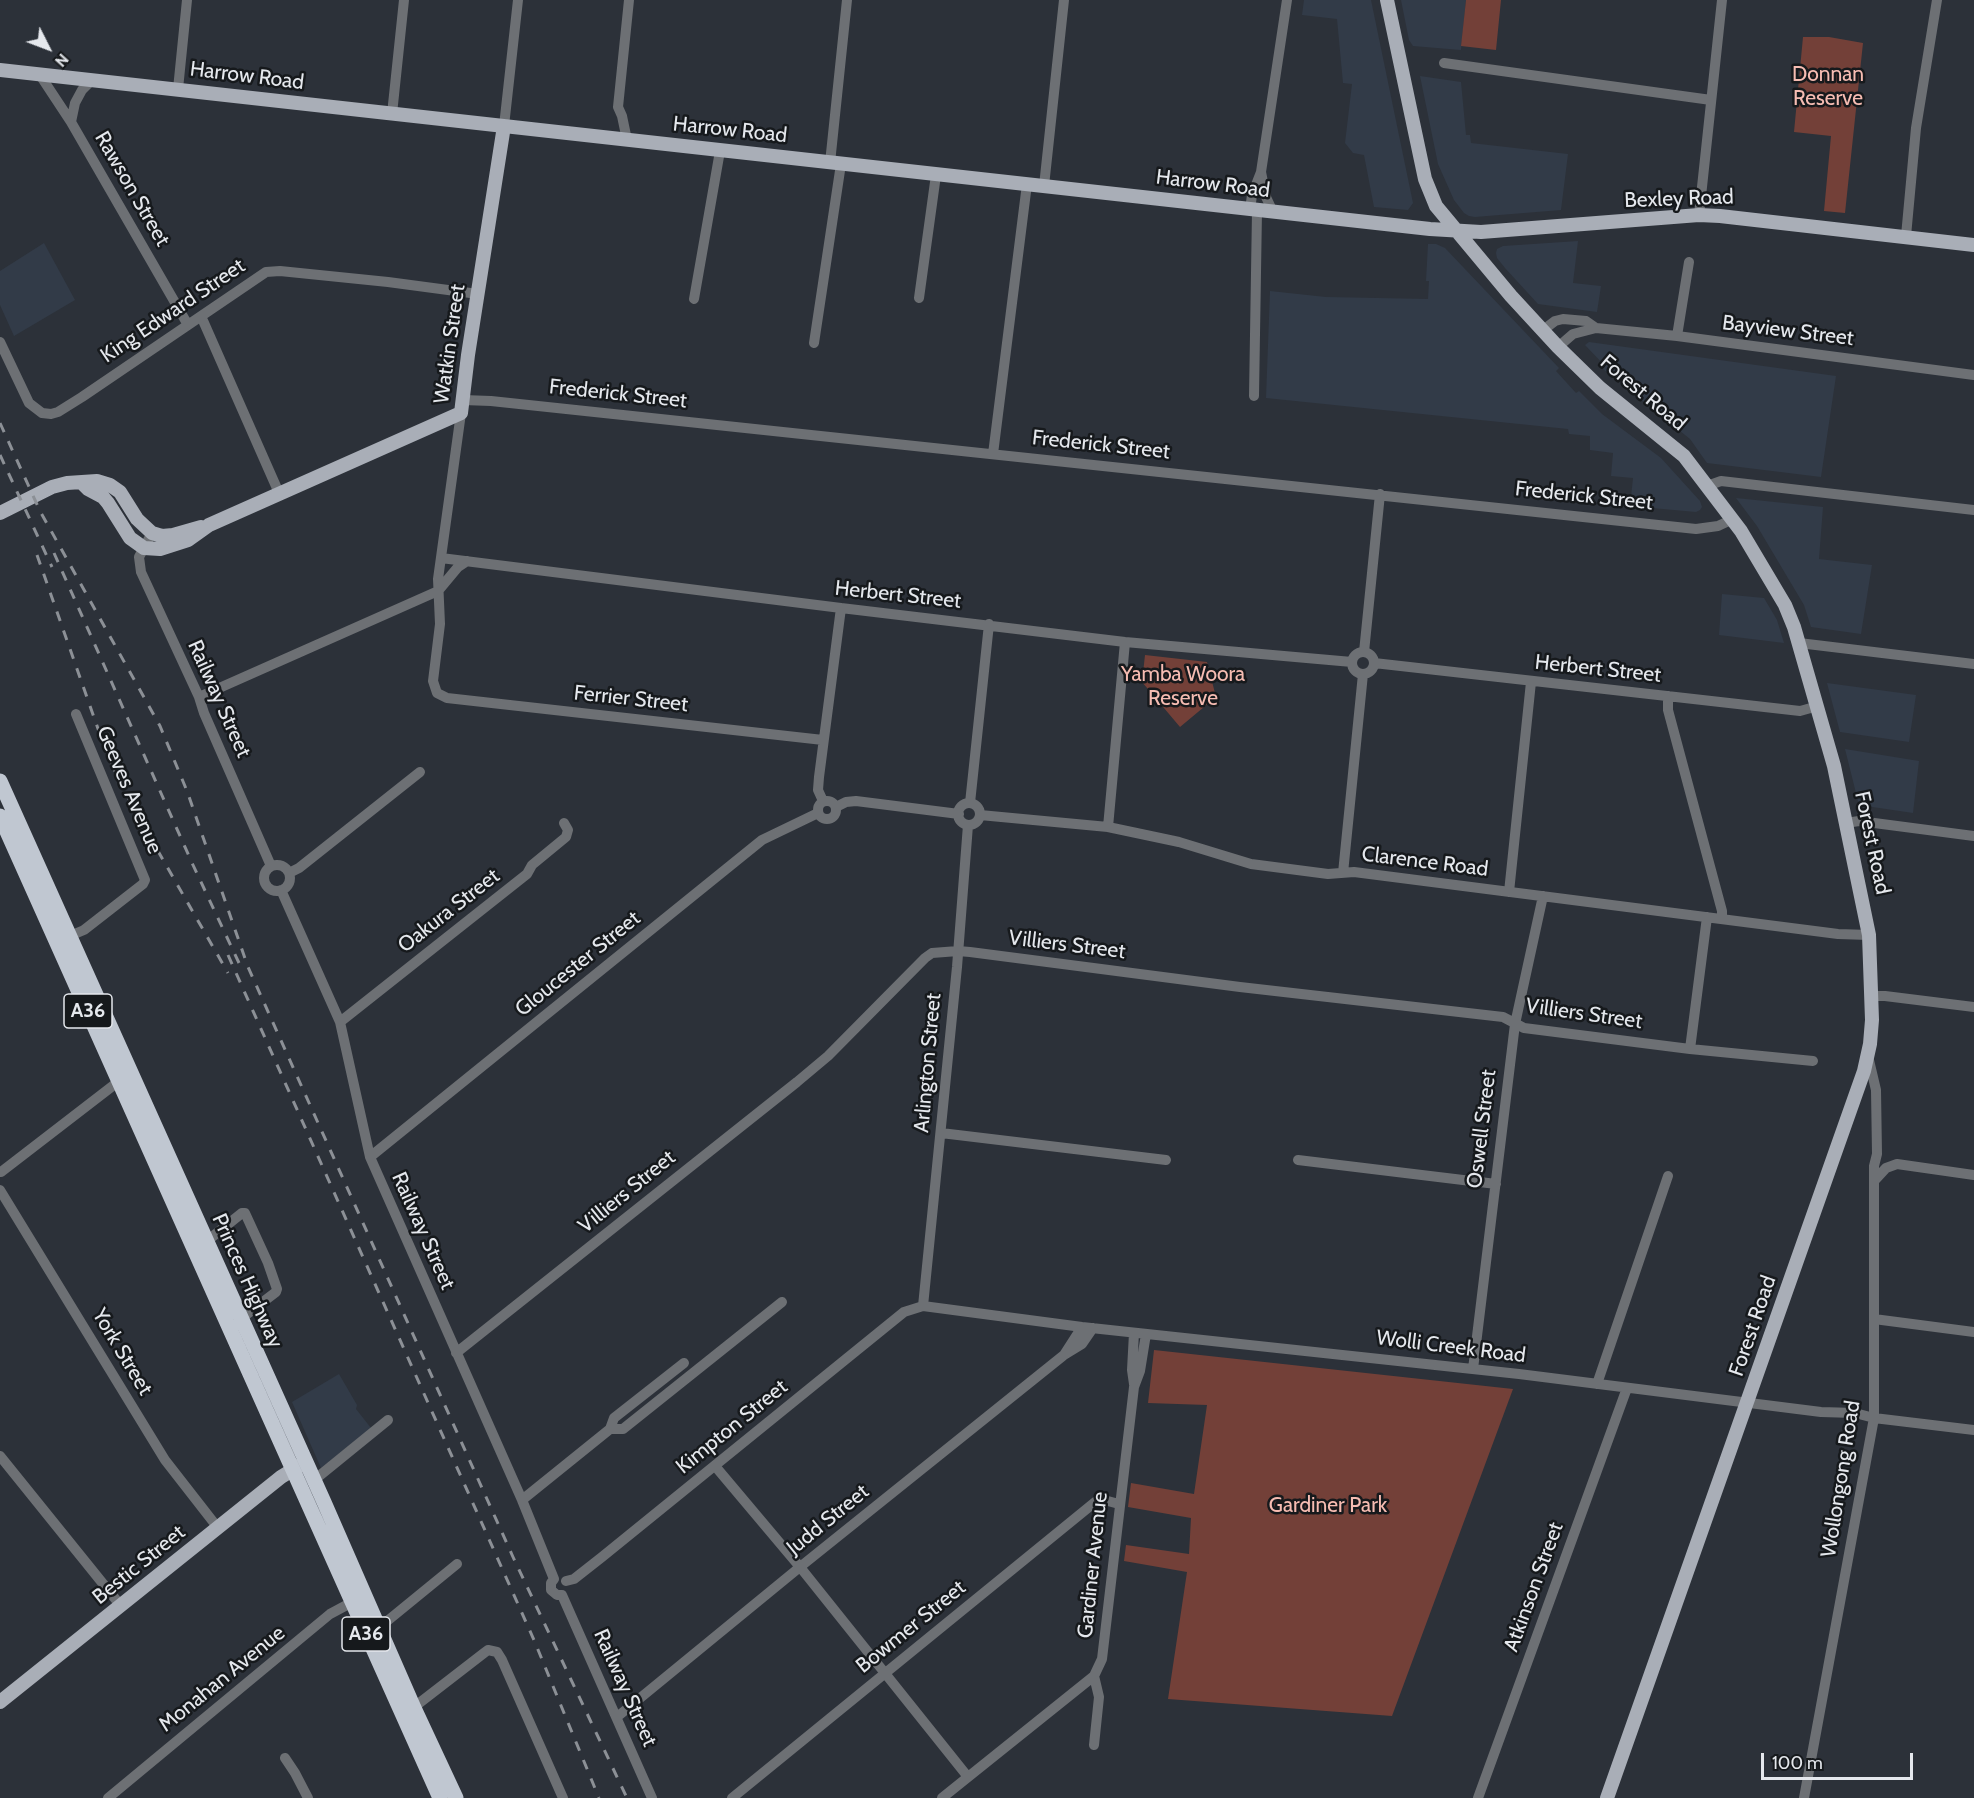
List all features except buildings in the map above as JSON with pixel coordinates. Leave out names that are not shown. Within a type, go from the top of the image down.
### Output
[{"type":"highway","name":"Princes Highway","points":[[0,781],[63,939],[409,1712],[440,1798]]},
{"type":"highway","name":"Princes Highway","points":[[0,816],[7,845],[63,939]]},
{"type":"highway","name":"Princes Highway","points":[[299,1466],[313,1481],[359,1599]]},
{"type":"highway","name":"Princes Highway","points":[[409,1712],[456,1798]]},
{"type":"main road","name":"Forest Road","points":[[1387,0],[1425,179],[1436,206],[1542,331],[1600,388],[1677,449],[1733,519],[1785,605],[1818,706],[1869,935],[1871,1034],[1868,1056],[1857,1096],[1608,1798]]},
{"type":"main road","name":"Harrow Road","points":[[0,70],[1273,213],[1456,230]]},
{"type":"main road","name":"Watkin Street","points":[[462,406],[504,126]]},
{"type":"main road","name":"Bexley Road","points":[[1456,230],[1481,232],[1699,215],[1974,244]]},
{"type":"main road","name":"Frederick Street","points":[[144,548],[160,549],[188,540],[209,525],[462,406]]},
{"type":"main road","points":[[3,511],[52,487],[67,483],[98,481],[120,492],[137,519],[152,532]]},
{"type":"main road","points":[[82,483],[103,497],[130,538],[144,548]]},
{"type":"main road","name":"Frederick Street","points":[[152,532],[162,536],[173,535],[209,525]]},
{"type":"main road","name":"Bestic Street","points":[[0,1702],[299,1466]]},
{"type":"street","points":[[178,89],[187,0]]},
{"type":"street","points":[[392,114],[404,0]]},
{"type":"street","name":"Watkin Street","points":[[504,126],[518,0]]},
{"type":"street","points":[[627,140],[618,107],[629,0]]},
{"type":"street","points":[[814,343],[835,163],[847,0]]},
{"type":"street","points":[[1044,186],[1064,0]]},
{"type":"street","points":[[1254,396],[1254,210],[1252,195],[1261,172],[1287,0]]},
{"type":"street","points":[[1699,215],[1722,0]]},
{"type":"street","points":[[1906,236],[1916,128],[1937,0]]},
{"type":"street","points":[[1444,63],[1711,100]]},
{"type":"street","name":"Rawson Street","points":[[40,75],[71,122],[188,325]]},
{"type":"street","points":[[71,122],[75,103],[82,90],[92,80]]},
{"type":"street","points":[[694,298],[720,151]]},
{"type":"street","points":[[1261,172],[1266,197],[1273,213]]},
{"type":"street","points":[[919,298],[936,175]]},
{"type":"street","points":[[993,454],[1027,184]]},
{"type":"street","points":[[1677,336],[1689,262]]},
{"type":"street","name":"King Edward Street","points":[[0,342],[24,396],[35,409],[42,412],[57,412],[260,275],[273,271],[388,282],[477,294]]},
{"type":"street","points":[[201,316],[279,493]]},
{"type":"street","name":"Bayview Street","points":[[1542,331],[1555,321],[1563,319],[1586,321],[1596,328]]},
{"type":"street","name":"Bayview Street","points":[[1558,347],[1573,334],[1596,328],[1677,336],[1974,375]]},
{"type":"street","name":"Frederick Street","points":[[462,406],[491,401],[1696,529],[1718,526],[1733,519]]},
{"type":"street","name":"Watkin Street","points":[[437,693],[433,681],[440,624],[438,591],[462,406]]},
{"type":"street","points":[[1707,486],[1721,481],[1974,510]]},
{"type":"street","points":[[1364,652],[1380,494]]},
{"type":"street","points":[[144,548],[152,532]]},
{"type":"street","name":"Railway Street","points":[[144,548],[139,557],[141,572],[199,697],[271,866]]},
{"type":"street","name":"Herbert Street","points":[[441,558],[1125,642],[1353,662]]},
{"type":"street","points":[[199,697],[438,591],[467,561]]},
{"type":"street","points":[[823,801],[818,790],[841,608]]},
{"type":"street","points":[[970,803],[989,624]]},
{"type":"street","points":[[1108,827],[1125,642]]},
{"type":"street","points":[[1799,643],[1974,664]]},
{"type":"street","points":[[1362,674],[1355,670],[1353,662],[1356,655],[1364,652]]},
{"type":"street","points":[[1362,674],[1370,671],[1374,663],[1371,656],[1364,652]]},
{"type":"street","name":"Herbert Street","points":[[1374,663],[1800,711],[1818,706]]},
{"type":"street","points":[[1343,873],[1362,674]]},
{"type":"street","points":[[1509,892],[1530,682]]},
{"type":"street","name":"Ferrier Street","points":[[437,693],[447,698],[823,740]]},
{"type":"street","points":[[1668,696],[1668,710],[1722,911],[1722,919]]},
{"type":"street","name":"Geeves Avenue","points":[[63,939],[84,930],[145,880],[76,714]]},
{"type":"street","points":[[289,873],[308,861],[420,772]]},
{"type":"street","points":[[823,801],[833,802],[836,807],[835,814],[830,818],[823,818],[818,813],[819,804],[823,801]]},
{"type":"street","points":[[836,807],[846,802],[856,801],[959,814]]},
{"type":"street","points":[[970,803],[978,807],[980,815],[976,823],[968,825],[961,821],[959,814],[962,806],[970,803]]},
{"type":"street","name":"Gloucester Street","points":[[370,1157],[762,840],[818,813]]},
{"type":"street","name":"Clarence Road","points":[[980,815],[1108,827],[1179,842],[1251,864],[1328,874],[1354,872],[1839,934],[1869,935]]},
{"type":"street","points":[[1846,824],[1859,821],[1974,836]]},
{"type":"street","name":"Oakura Street","points":[[340,1022],[527,874],[532,865],[566,837],[568,830],[564,823]]},
{"type":"street","name":"Arlington Street","points":[[923,1306],[941,1133],[968,825]]},
{"type":"street","points":[[271,866],[283,867],[289,873],[288,885],[281,890],[268,888],[264,881],[265,872],[271,866]]},
{"type":"street","name":"Railway Street","points":[[281,890],[340,1022],[370,1157],[522,1500],[554,1580]]},
{"type":"street","name":"Oswell Street","points":[[1473,1369],[1515,1024],[1543,896]]},
{"type":"street","points":[[1690,1049],[1707,917]]},
{"type":"street","name":"Villiers Street","points":[[456,1353],[828,1056],[932,953],[958,951],[1240,987],[1503,1017],[1524,1028],[1690,1049],[1813,1061]]},
{"type":"street","points":[[1872,996],[1974,1007]]},
{"type":"street","name":"Wollongong Road","points":[[1804,1798],[1874,1419],[1876,1090],[1868,1056]]},
{"type":"street","points":[[0,1188],[3,1179],[1,1172],[125,1077]]},
{"type":"street","points":[[941,1133],[1166,1160]]},
{"type":"street","points":[[1877,1154],[1897,1164],[1974,1174]]},
{"type":"street","points":[[1298,1160],[1496,1184]]},
{"type":"street","points":[[1874,1181],[1886,1168],[1897,1164]]},
{"type":"street","points":[[1597,1384],[1668,1176]]},
{"type":"street","name":"York Street","points":[[0,1188],[165,1460],[218,1528]]},
{"type":"street","points":[[200,1246],[245,1213],[277,1289],[235,1322]]},
{"type":"street","points":[[610,1429],[623,1429],[782,1302]]},
{"type":"street","name":"Wolli Creek Road","points":[[923,1306],[1140,1334],[1473,1369],[1821,1412],[1855,1413],[1874,1419],[1974,1430]]},
{"type":"street","name":"Kimpton Street","points":[[566,1581],[574,1579],[904,1312],[923,1306]]},
{"type":"street","points":[[1874,1319],[1974,1332]]},
{"type":"street","name":"Judd Street","points":[[1064,1355],[1082,1327]]},
{"type":"street","name":"Judd Street","points":[[617,1717],[1064,1355],[1082,1344],[1093,1328]]},
{"type":"street","name":"Gardiner Avenue","points":[[1094,1745],[1099,1697],[1094,1676],[1102,1659],[1134,1387],[1140,1371],[1140,1334]]},
{"type":"street","points":[[522,1500],[610,1429],[614,1418],[684,1363]]},
{"type":"street","name":"Atkinson Street","points":[[1478,1798],[1627,1388]]},
{"type":"street","points":[[313,1481],[388,1420]]},
{"type":"street","points":[[0,1456],[120,1606]]},
{"type":"street","points":[[715,1466],[886,1673],[968,1777]]},
{"type":"street","name":"Bowmer Street","points":[[732,1798],[1095,1502],[1104,1500],[1119,1504]]},
{"type":"street","points":[[373,1632],[457,1563]]},
{"type":"street","points":[[562,1578],[566,1581],[567,1591],[557,1595],[551,1590],[551,1583],[554,1580],[562,1578]]},
{"type":"street","name":"Railway Street","points":[[561,1595],[652,1798]]},
{"type":"street","name":"Monahan Avenue","points":[[108,1798],[330,1614],[359,1599]]},
{"type":"street","points":[[409,1712],[484,1653],[493,1650],[500,1655],[564,1798]]},
{"type":"street","points":[[942,1798],[1094,1676]]},
{"type":"street","points":[[285,1758],[308,1798]]},
{"type":"shaded area","points":[[1304,0],[1371,0],[1413,203],[1408,210],[1374,207],[1364,155],[1353,153],[1345,143],[1352,84],[1343,83],[1337,19],[1302,15]]},
{"type":"shaded area","points":[[1401,0],[1466,0],[1461,50],[1413,46],[1409,40]]},
{"type":"shaded area","points":[[1420,76],[1461,82],[1466,135],[1470,135],[1471,143],[1568,154],[1561,210],[1475,217],[1464,213],[1454,200],[1438,164]]},
{"type":"shaded area","points":[[1578,241],[1573,283],[1601,286],[1597,312],[1538,304],[1505,268],[1496,253],[1497,249],[1503,246]]},
{"type":"shaded area","points":[[44,243],[75,300],[14,336],[0,305],[0,271]]},
{"type":"shaded area","points":[[1428,244],[1436,244],[1445,248],[1559,368],[1556,371],[1576,393],[1579,391],[1602,414],[1661,458],[1700,501],[1702,507],[1700,510],[1696,512],[1630,506],[1633,478],[1611,476],[1613,453],[1590,450],[1590,436],[1569,434],[1568,429],[1266,398],[1270,291],[1326,297],[1428,299],[1429,281],[1426,281]]},
{"type":"shaded area","points":[[1589,342],[1836,376],[1821,477],[1707,463],[1690,439],[1603,369],[1605,366],[1585,345]]},
{"type":"shaded area","points":[[1736,498],[1823,507],[1819,559],[1872,565],[1861,634],[1811,627],[1804,605],[1757,526]]},
{"type":"shaded area","points":[[1722,594],[1764,598],[1777,620],[1784,643],[1719,635]]},
{"type":"shaded area","points":[[1827,683],[1916,695],[1909,742],[1840,732]]},
{"type":"shaded area","points":[[1845,749],[1919,761],[1913,813],[1859,805]]},
{"type":"shaded area","points":[[339,1374],[357,1405],[356,1409],[371,1428],[321,1468],[292,1402]]},
{"type":"green space","points":[[1466,0],[1501,0],[1496,50],[1461,46]]},
{"type":"green space","name":"Donnan Reserve","points":[[1803,37],[1829,37],[1863,43],[1845,213],[1824,211],[1831,136],[1794,132]]},
{"type":"green space","name":"Yamba Woora Reserve","points":[[1145,655],[1207,662],[1216,697],[1180,727],[1142,682]]},
{"type":"green space","name":"Gardiner Park","points":[[1154,1350],[1513,1389],[1392,1716],[1168,1699],[1187,1572],[1124,1561],[1126,1545],[1189,1554],[1191,1518],[1128,1507],[1131,1483],[1194,1494],[1207,1405],[1148,1403]]},
{"type":"railway","points":[[0,423],[40,511],[160,726],[187,791],[248,967],[513,1557],[627,1798]]},
{"type":"railway","points":[[0,455],[52,567]]},
{"type":"railway","points":[[54,553],[239,963]]},
{"type":"railway","points":[[37,555],[114,769],[135,811],[228,973]]},
{"type":"railway","points":[[228,955],[534,1640],[599,1798]]}]
